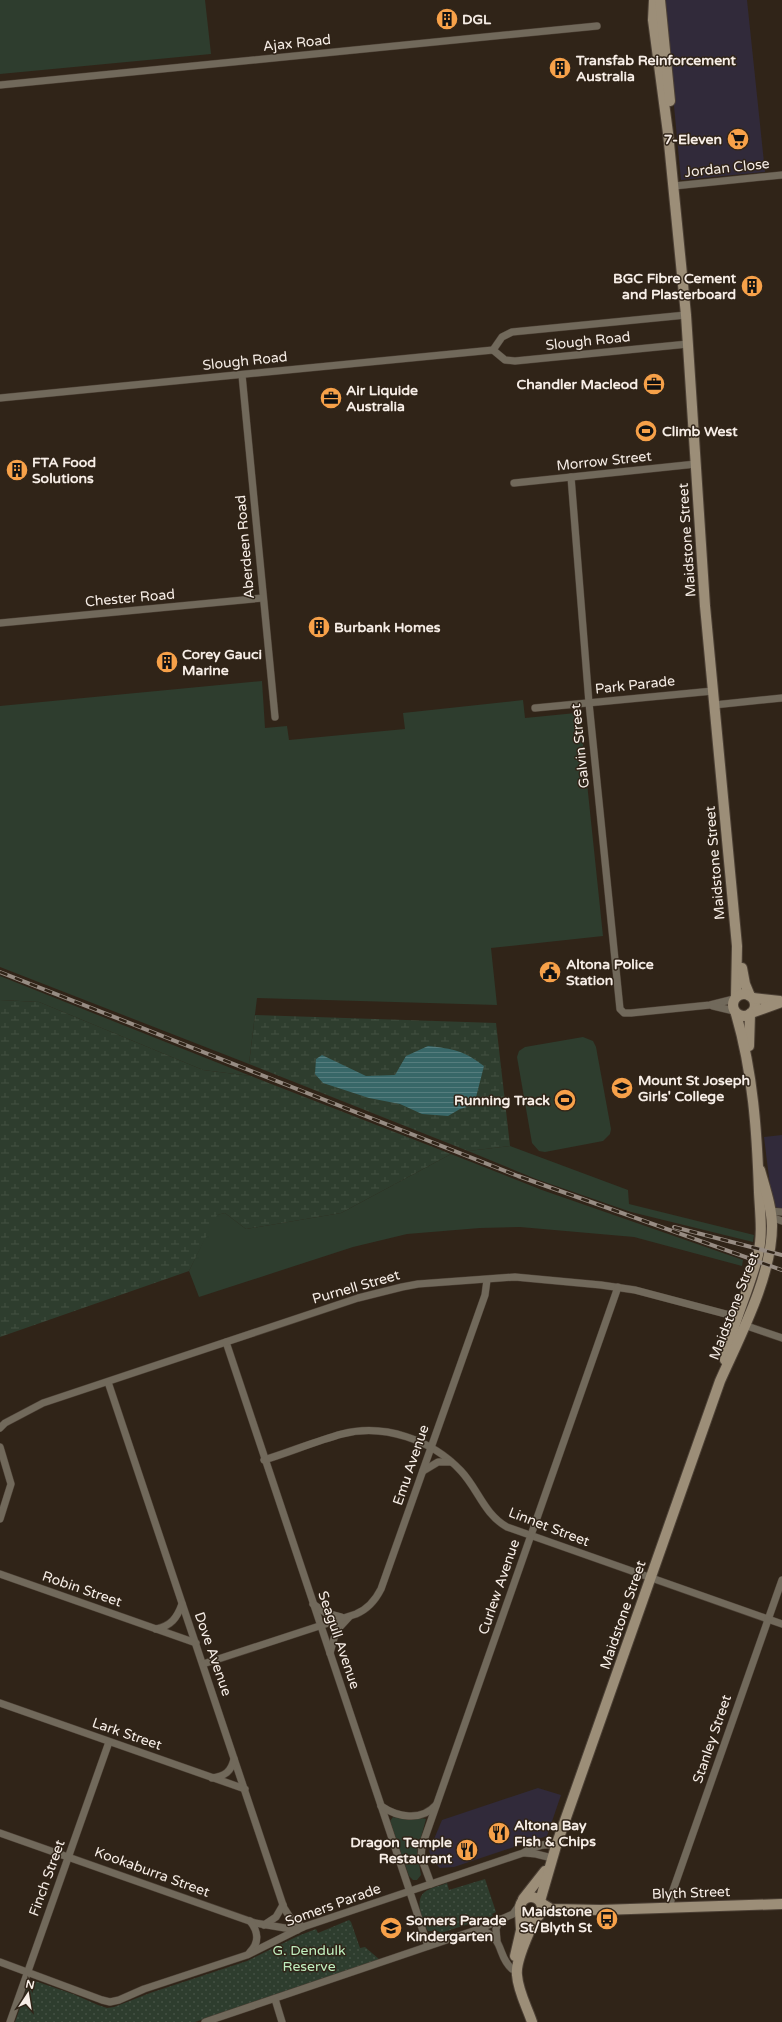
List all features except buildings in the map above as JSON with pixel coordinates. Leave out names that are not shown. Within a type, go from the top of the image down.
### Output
[{"type":"main road","name":"Maidstone Street","points":[[654,0],[653,20],[668,132],[686,315],[714,705],[737,946],[745,984],[751,997]]},
{"type":"main road","name":"Maidstone Street","points":[[660,0],[670,103],[668,132]]},
{"type":"main road","name":"Maidstone Street","points":[[735,998],[737,946]]},
{"type":"main road","points":[[743,994],[751,997],[782,1002],[743,1016],[735,1012],[732,1005],[735,998],[743,994]]},
{"type":"main road","points":[[751,997],[755,1008],[751,1014]]},
{"type":"main road","name":"Maidstone Street","points":[[735,1012],[749,1062]]},
{"type":"main road","name":"Maidstone Street","points":[[540,1902],[556,1846],[720,1381],[744,1325],[767,1265],[771,1241],[760,1170],[749,1062],[751,1014]]},
{"type":"main road","name":"Maidstone Street","points":[[720,1381],[727,1348],[758,1255],[767,1214]]},
{"type":"main road","points":[[737,1316],[744,1325]]},
{"type":"main road","name":"Maidstone Street","points":[[521,1906],[542,1876],[552,1858]]},
{"type":"main road","points":[[520,1992],[517,1970],[537,1917],[541,1911],[540,1902],[530,1896],[521,1906],[521,1930],[512,1969],[512,1976],[532,2022]]},
{"type":"main road","name":"Blyth Street","points":[[540,1902],[551,1909],[602,1910],[782,1904]]},
{"type":"main road","points":[[521,1906],[528,1919],[537,1917]]},
{"type":"main road","name":"Blyth Street","points":[[537,1917],[602,1910]]},
{"type":"street","name":"Ajax Road","points":[[0,85],[597,26]]},
{"type":"street","name":"Jordan Close","points":[[674,186],[782,175]]},
{"type":"street","name":"Slough Road","points":[[493,350],[502,337],[512,332],[686,315]]},
{"type":"street","name":"Slough Road","points":[[0,398],[493,350],[505,360],[515,361],[688,344]]},
{"type":"street","name":"Aberdeen Road","points":[[242,374],[275,716]]},
{"type":"street","name":"Morrow Street","points":[[514,483],[696,464]]},
{"type":"street","name":"Galvin Street","points":[[571,477],[589,703],[619,1007],[621,1012],[628,1014],[710,1005]]},
{"type":"street","name":"Chester Road","points":[[0,623],[263,598]]},
{"type":"street","name":"Park Parade","points":[[535,708],[713,691]]},
{"type":"street","points":[[714,705],[782,698]]},
{"type":"street","points":[[710,1005],[735,998]]},
{"type":"street","points":[[710,1005],[735,1012]]},
{"type":"street","points":[[767,1214],[782,1212]]},
{"type":"street","points":[[767,1214],[782,1221]]},
{"type":"street","name":"Purnell Street","points":[[0,1428],[5,1423],[31,1408],[358,1298],[402,1286],[516,1278],[618,1287],[737,1316]]},
{"type":"street","name":"Emu Avenue","points":[[203,1664],[350,1616],[367,1608],[378,1596],[485,1295],[487,1280]]},
{"type":"street","name":"Curlew Avenue","points":[[431,1884],[421,1857],[421,1850],[618,1287]]},
{"type":"street","points":[[744,1325],[782,1338]]},
{"type":"street","name":"Seagull Avenue","points":[[226,1342],[264,1460],[428,1946]]},
{"type":"street","name":"Dove Avenue","points":[[108,1382],[283,1905],[289,1917],[300,1928]]},
{"type":"street","name":"Linnet Street","points":[[264,1460],[342,1434],[363,1431],[398,1435],[431,1447],[451,1462],[467,1477],[495,1519],[507,1527],[782,1624]]},
{"type":"street","points":[[0,1446],[11,1484],[0,1519]]},
{"type":"street","points":[[423,1471],[438,1462],[451,1462]]},
{"type":"street","name":"Robin Street","points":[[0,1574],[196,1643]]},
{"type":"street","name":"Stanley Street","points":[[670,1908],[672,1893],[782,1580]]},
{"type":"street","points":[[156,1629],[163,1628],[172,1623],[182,1604]]},
{"type":"street","points":[[313,1604],[332,1615],[350,1616]]},
{"type":"street","points":[[330,1654],[336,1631],[350,1616]]},
{"type":"street","name":"Lark Street","points":[[0,1704],[245,1789]]},
{"type":"street","name":"Finch Street","points":[[10,2022],[109,1742]]},
{"type":"street","points":[[212,1778],[228,1772],[231,1769],[234,1759]]},
{"type":"street","points":[[380,1805],[394,1814],[410,1816],[427,1812],[437,1804]]},
{"type":"street","name":"Kookaburra Street","points":[[0,1832],[250,1921],[264,1925],[300,1928]]},
{"type":"street","name":"Somers Parade","points":[[27,1972],[110,2002],[119,2000],[144,1989],[247,1955],[300,1928],[523,1853],[542,1845],[549,1844],[556,1846]]},
{"type":"street","name":"Somers Parade","points":[[523,1853],[536,1854],[552,1858]]},
{"type":"street","points":[[264,1925],[276,1917],[283,1905]]},
{"type":"street","points":[[205,2022],[479,1929],[514,1913],[521,1906]]},
{"type":"street","points":[[500,1920],[496,1929],[498,1942],[512,1969]]},
{"type":"street","points":[[247,1955],[254,1948],[257,1938],[255,1929],[250,1921]]},
{"type":"street","points":[[479,1929],[491,1934],[498,1942]]},
{"type":"street","points":[[0,1962],[27,1972]]},
{"type":"street","points":[[274,1999],[282,2022]]},
{"type":"shaded area","points":[[664,0],[747,0],[765,172],[681,180]]},
{"type":"shaded area","points":[[782,1135],[782,1210],[776,1207],[772,1202],[764,1137]]},
{"type":"shaded area","points":[[538,1788],[561,1795],[547,1836],[454,1867],[440,1868],[432,1860],[429,1851],[442,1820]]},
{"type":"green space","points":[[0,0],[205,0],[211,54],[0,74]]},
{"type":"green space","points":[[262,681],[265,728],[287,726],[289,740],[405,729],[403,713],[523,700],[525,718],[576,713],[580,716],[603,936],[491,948],[497,1005],[257,998],[249,1064],[0,967],[0,706]]},
{"type":"green space","points":[[0,976],[251,1076],[203,1070],[39,1002],[0,1000]]},
{"type":"green space","points":[[0,1000],[39,1002],[203,1070],[251,1076],[451,1154],[341,1213],[246,1229],[225,1213],[217,1215],[189,1271],[0,1337]]},
{"type":"green space","points":[[255,1015],[496,1023],[510,1146],[468,1151],[249,1064]]},
{"type":"green space","name":"Running Track","points":[[583,1037],[593,1041],[596,1047],[611,1129],[610,1134],[603,1141],[545,1152],[539,1151],[532,1143],[517,1057],[519,1051],[525,1047]]},
{"type":"green space","points":[[510,1146],[628,1190],[629,1204],[754,1235],[753,1242],[631,1212],[536,1179],[468,1151]]},
{"type":"green space","points":[[451,1154],[542,1190],[743,1260],[742,1266],[634,1237],[520,1227],[480,1228],[407,1234],[353,1247],[199,1297],[189,1271],[216,1215],[225,1213],[246,1229],[341,1213]]},
{"type":"green space","points":[[393,1817],[426,1819],[417,1852],[421,1875],[417,1880],[413,1880],[409,1876],[390,1821]]},
{"type":"green space","points":[[485,1879],[496,1912],[492,1914],[493,1916],[441,1933],[438,1931],[428,1931],[420,1910],[420,1899],[426,1891],[447,1883],[449,1890]]},
{"type":"green space","name":"G. Dendulk Reserve","points":[[349,1920],[360,1948],[365,1947],[380,1960],[195,2022],[15,2022],[28,1985],[35,1981],[107,2008],[114,2007],[150,1993],[247,1961],[298,1936],[316,1929],[318,1933]]},
{"type":"water","points":[[428,1046],[445,1048],[464,1053],[484,1066],[474,1105],[460,1109],[448,1116],[422,1114],[400,1104],[369,1098],[323,1083],[315,1074],[316,1059],[322,1055],[366,1076],[395,1075],[406,1056]]},
{"type":"railway","points":[[0,972],[518,1176],[782,1270]]},
{"type":"railway","points":[[674,1227],[782,1255]]},
{"type":"place","name":"DGL","points":[[447,19]]},
{"type":"place","name":"Transfab Reinforcement Australia","points":[[560,68]]},
{"type":"place","name":"7-Eleven","points":[[738,139]]},
{"type":"place","name":"BGC Fibre Cement and Plasterboard","points":[[752,286]]},
{"type":"place","name":"Chandler Macleod","points":[[654,384]]},
{"type":"place","name":"Air Liquide Australia","points":[[331,398]]},
{"type":"place","name":"Climb West","points":[[646,431]]},
{"type":"place","name":"FTA Food Solutions","points":[[17,470]]},
{"type":"place","name":"Burbank Homes","points":[[319,627]]},
{"type":"place","name":"Corey Gauci Marine","points":[[167,662]]},
{"type":"place","name":"Altona Police Station","points":[[550,972]]},
{"type":"place","name":"Mount St Joseph Girls' College","points":[[622,1088]]},
{"type":"place","name":"Running Track","points":[[565,1100]]},
{"type":"place","name":"Altona Bay Fish & Chips","points":[[499,1833]]},
{"type":"place","name":"Dragon Temple Restaurant","points":[[467,1850]]},
{"type":"place","name":"Maidstone St/Blyth St","points":[[607,1919]]},
{"type":"place","name":"Somers Parade Kindergarten","points":[[391,1928]]}]
